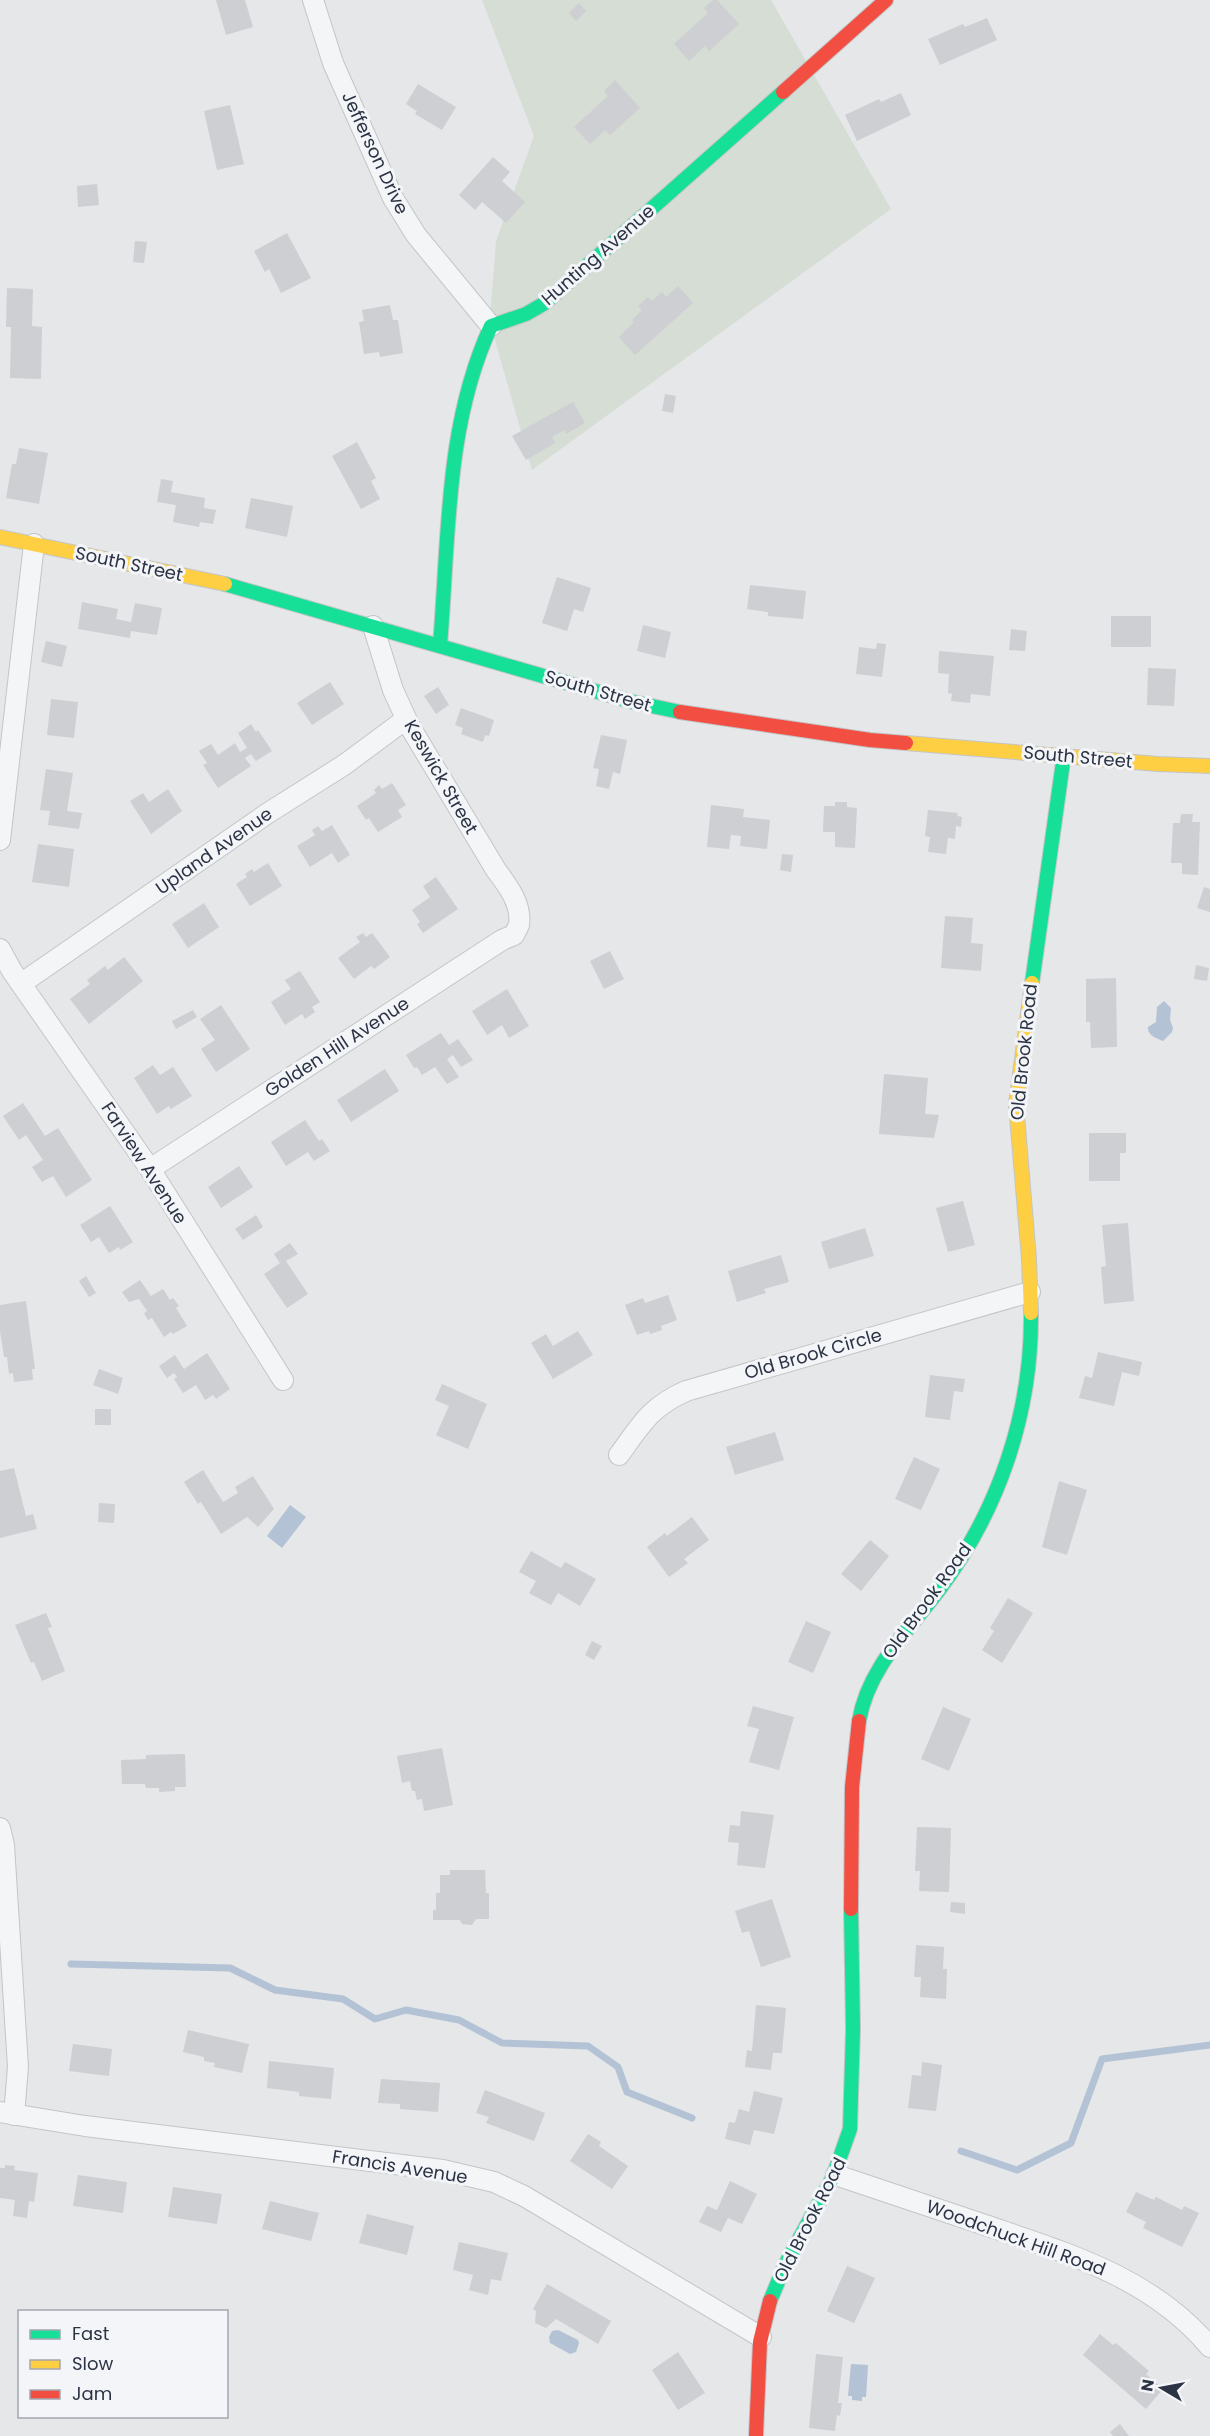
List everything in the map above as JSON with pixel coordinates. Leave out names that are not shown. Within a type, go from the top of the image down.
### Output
[{"type":"street","name":"Jefferson Drive","points":[[313,0],[320,28],[333,63],[393,198],[416,235],[491,326]]},
{"type":"street","name":"Hunting Avenue","points":[[491,326],[526,314],[545,303],[886,0]]},
{"type":"street","points":[[440,645],[456,438],[479,348],[491,326]]},
{"type":"street","name":"South Street","points":[[0,537],[209,580],[633,702],[674,711],[870,740],[1158,764],[1210,766]]},
{"type":"street","points":[[0,840],[34,544]]},
{"type":"street","name":"Keswick Street","points":[[373,626],[393,690],[406,719],[496,870],[510,889],[517,905],[520,922]]},
{"type":"street","name":"Upland Avenue","points":[[22,983],[268,813],[344,765],[406,719]]},
{"type":"street","name":"Old Brook Road","points":[[756,2436],[761,2337],[766,2311],[783,2272],[836,2175],[845,2152],[850,2129],[851,1797],[855,1739],[861,1710],[871,1683],[883,1662],[951,1573],[975,1534],[997,1488],[1014,1439],[1027,1390],[1032,1331],[1026,1224],[1016,1134],[1017,1080],[1064,756]]},
{"type":"street","name":"Golden Hill Avenue","points":[[150,1169],[502,940],[509,938],[517,930],[520,922]]},
{"type":"street","name":"Farview Avenue","points":[[0,950],[150,1169],[283,1380]]},
{"type":"street","name":"Old Brook Circle","points":[[619,1455],[650,1414],[661,1404],[686,1391],[1030,1292]]},
{"type":"street","points":[[0,1828],[4,1845],[18,2067],[7,2114]]},
{"type":"street","name":"Francis Avenue","points":[[7,2114],[85,2126],[443,2170],[494,2182],[562,2218],[761,2337]]},
{"type":"street","name":"Woodchuck Hill Road","points":[[836,2175],[1051,2248],[1113,2272],[1155,2297],[1193,2327],[1210,2348]]},
{"type":"shaded area","points":[[482,0],[771,0],[891,209],[532,470],[490,317],[496,241],[534,136]]},
{"type":"water","points":[[1164,1001],[1171,1008],[1170,1020],[1173,1028],[1163,1041],[1150,1034],[1148,1027],[1156,1022],[1157,1007]]},
{"type":"water","points":[[290,1505],[306,1517],[282,1548],[267,1536]]},
{"type":"water","points":[[558,2330],[578,2340],[576,2352],[570,2354],[550,2343],[549,2337],[552,2331]]},
{"type":"water","points":[[851,2364],[868,2365],[866,2397],[862,2397],[862,2401],[852,2400],[852,2396],[848,2396]]},
{"type":"building","points":[[216,0],[245,0],[253,27],[226,35]]},
{"type":"building","points":[[713,0],[717,0],[739,24],[709,51],[705,46],[689,61],[674,44],[708,13],[704,8]]},
{"type":"building","points":[[579,3],[586,11],[576,21],[569,13]]},
{"type":"building","points":[[987,18],[997,40],[940,65],[928,39],[963,24],[965,27]]},
{"type":"building","points":[[615,80],[640,108],[610,135],[605,130],[590,144],[574,127],[608,96],[604,91]]},
{"type":"building","points":[[418,84],[456,107],[442,130],[415,114],[417,111],[406,104]]},
{"type":"building","points":[[901,93],[911,115],[857,141],[845,115],[879,99],[881,102]]},
{"type":"building","points":[[230,105],[244,164],[217,170],[204,111]]},
{"type":"building","points":[[493,157],[510,172],[502,181],[525,202],[506,223],[482,202],[475,210],[459,195]]},
{"type":"building","points":[[97,184],[99,205],[78,207],[77,186]]},
{"type":"building","points":[[287,233],[311,278],[281,293],[269,269],[265,272],[254,251]]},
{"type":"building","points":[[135,241],[147,242],[144,263],[133,262]]},
{"type":"building","points":[[678,286],[693,303],[635,355],[619,337],[642,310],[638,306],[648,297],[652,301],[662,292],[666,297]]},
{"type":"building","points":[[7,288],[33,289],[32,326],[42,327],[41,379],[10,378],[11,327],[6,327]]},
{"type":"building","points":[[390,305],[393,320],[398,320],[403,353],[380,357],[379,352],[364,354],[359,322],[364,321],[362,310]]},
{"type":"building","points":[[665,394],[676,396],[673,413],[662,411]]},
{"type":"building","points":[[573,402],[585,423],[566,434],[564,430],[552,437],[555,443],[526,460],[512,436]]},
{"type":"building","points":[[357,442],[376,478],[371,481],[380,499],[361,509],[332,456]]},
{"type":"building","points":[[19,448],[48,453],[39,504],[6,498],[12,464],[16,464]]},
{"type":"building","points":[[161,479],[173,481],[171,492],[205,498],[204,508],[216,510],[213,524],[200,522],[199,527],[173,522],[176,505],[157,502]]},
{"type":"building","points":[[251,498],[293,506],[287,537],[245,528]]},
{"type":"building","points":[[557,577],[591,588],[583,612],[574,609],[567,631],[542,623]]},
{"type":"building","points":[[750,585],[806,591],[803,619],[768,616],[768,612],[747,609]]},
{"type":"building","points":[[82,602],[118,609],[116,619],[131,622],[135,603],[162,608],[157,635],[131,631],[130,638],[78,629]]},
{"type":"building","points":[[1111,616],[1151,616],[1151,647],[1111,647]]},
{"type":"building","points":[[643,625],[671,632],[665,658],[637,651]]},
{"type":"building","points":[[1011,629],[1027,631],[1025,651],[1009,650]]},
{"type":"building","points":[[46,641],[67,646],[62,667],[41,662]]},
{"type":"building","points":[[877,643],[886,644],[882,677],[856,674],[859,647],[876,649]]},
{"type":"building","points":[[939,651],[994,656],[990,696],[971,694],[970,703],[951,701],[952,694],[948,693],[949,674],[938,673]]},
{"type":"building","points":[[1148,668],[1176,669],[1174,706],[1147,705]]},
{"type":"building","points":[[330,682],[344,704],[312,725],[297,703]]},
{"type":"building","points":[[438,687],[449,705],[436,714],[424,696]]},
{"type":"building","points":[[51,699],[78,702],[74,738],[47,735]]},
{"type":"building","points":[[461,708],[494,720],[489,736],[485,735],[483,742],[461,734],[463,728],[455,725]]},
{"type":"building","points":[[251,724],[256,732],[258,730],[272,751],[256,761],[251,754],[245,758],[251,766],[218,788],[203,765],[207,763],[199,751],[211,744],[218,755],[235,743],[240,752],[247,748],[238,733]]},
{"type":"building","points":[[601,735],[627,740],[620,774],[613,772],[609,789],[596,786],[599,769],[593,768]]},
{"type":"building","points":[[46,769],[73,773],[67,811],[82,813],[79,829],[48,825],[50,811],[40,810]]},
{"type":"building","points":[[392,783],[406,805],[398,810],[402,817],[378,832],[357,806],[376,793],[374,790],[379,785],[382,789]]},
{"type":"building","points":[[168,789],[182,811],[151,834],[130,801],[143,793],[149,802]]},
{"type":"building","points":[[835,802],[847,802],[847,807],[857,808],[855,848],[835,847],[835,832],[823,832],[824,806],[835,806]]},
{"type":"building","points":[[711,805],[744,809],[743,817],[770,820],[767,849],[740,846],[741,836],[731,835],[729,849],[707,847]]},
{"type":"building","points":[[928,810],[958,813],[957,816],[962,817],[961,827],[956,826],[955,839],[948,838],[946,854],[928,852],[930,837],[925,836]]},
{"type":"building","points":[[1181,814],[1193,814],[1192,822],[1200,822],[1198,875],[1182,874],[1182,863],[1171,863],[1173,823],[1180,823]]},
{"type":"building","points":[[332,825],[350,855],[338,863],[332,853],[310,867],[297,846],[315,835],[312,830],[318,826],[322,831]]},
{"type":"building","points":[[38,844],[74,849],[69,887],[32,882]]},
{"type":"building","points":[[782,854],[793,855],[791,872],[780,870]]},
{"type":"building","points":[[268,863],[282,886],[250,906],[236,884],[247,877],[245,874],[252,869],[254,872]]},
{"type":"building","points":[[436,877],[458,909],[423,933],[417,924],[420,922],[412,910],[430,897],[423,886]]},
{"type":"building","points":[[1204,887],[1210,889],[1210,912],[1197,908]]},
{"type":"building","points":[[204,903],[219,927],[188,948],[172,924]]},
{"type":"building","points":[[945,916],[973,918],[971,943],[983,944],[981,971],[941,968]]},
{"type":"building","points":[[363,933],[366,937],[372,933],[390,957],[374,969],[371,966],[354,979],[338,958],[360,942],[356,937]]},
{"type":"building","points":[[610,951],[624,979],[604,989],[590,961]]},
{"type":"building","points":[[124,957],[143,981],[89,1024],[70,999],[90,984],[87,980],[105,966],[108,970]]},
{"type":"building","points":[[1196,965],[1209,968],[1207,981],[1194,979]]},
{"type":"building","points":[[300,971],[320,1002],[312,1007],[315,1012],[305,1019],[302,1014],[285,1025],[271,1002],[291,989],[285,980]]},
{"type":"building","points":[[1116,978],[1117,1047],[1091,1048],[1090,1022],[1086,1022],[1086,979]]},
{"type":"building","points":[[507,989],[529,1026],[509,1038],[502,1025],[487,1035],[472,1011]]},
{"type":"building","points":[[221,1005],[250,1049],[216,1072],[201,1049],[215,1040],[200,1019]]},
{"type":"building","points":[[193,1010],[197,1017],[176,1029],[172,1021]]},
{"type":"building","points":[[441,1033],[449,1045],[458,1039],[473,1060],[461,1067],[453,1055],[447,1059],[459,1077],[447,1084],[435,1067],[422,1075],[417,1067],[414,1068],[406,1055]]},
{"type":"building","points":[[153,1065],[160,1075],[173,1067],[192,1096],[171,1109],[169,1106],[157,1114],[134,1078]]},
{"type":"building","points":[[385,1069],[399,1091],[351,1122],[337,1100]]},
{"type":"building","points":[[884,1074],[928,1078],[925,1114],[939,1115],[934,1138],[879,1134]]},
{"type":"building","points":[[23,1103],[45,1136],[58,1128],[92,1180],[66,1197],[53,1176],[42,1182],[32,1167],[43,1160],[26,1135],[19,1140],[3,1116]]},
{"type":"building","points":[[305,1120],[319,1141],[322,1139],[330,1151],[314,1161],[308,1152],[286,1166],[271,1142]]},
{"type":"building","points":[[1089,1133],[1126,1133],[1126,1153],[1120,1153],[1120,1181],[1089,1181]]},
{"type":"building","points":[[239,1166],[253,1187],[221,1208],[208,1187]]},
{"type":"building","points":[[963,1201],[975,1245],[948,1252],[936,1208]]},
{"type":"building","points":[[110,1206],[133,1242],[120,1250],[119,1247],[109,1253],[99,1237],[91,1242],[80,1225]]},
{"type":"building","points":[[256,1215],[263,1227],[243,1240],[235,1229]]},
{"type":"building","points":[[1128,1223],[1134,1301],[1104,1304],[1101,1267],[1106,1266],[1102,1225]]},
{"type":"building","points":[[865,1228],[874,1256],[829,1269],[821,1242]]},
{"type":"building","points":[[290,1243],[298,1254],[286,1261],[308,1294],[287,1308],[264,1274],[280,1263],[274,1254]]},
{"type":"building","points":[[781,1255],[789,1282],[764,1289],[766,1293],[737,1302],[728,1271]]},
{"type":"building","points":[[86,1276],[96,1293],[89,1297],[79,1281]]},
{"type":"building","points":[[140,1280],[151,1296],[163,1289],[170,1300],[173,1298],[187,1326],[164,1337],[152,1318],[148,1320],[144,1313],[147,1311],[139,1299],[129,1302],[122,1292]]},
{"type":"building","points":[[668,1295],[677,1320],[661,1326],[662,1330],[637,1335],[625,1305],[643,1298],[645,1303]]},
{"type":"building","points":[[26,1301],[35,1369],[32,1369],[33,1380],[14,1382],[13,1373],[9,1374],[7,1357],[4,1357],[0,1331],[0,1305]]},
{"type":"building","points":[[578,1331],[593,1355],[553,1379],[531,1343],[546,1334],[553,1346]]},
{"type":"building","points":[[1098,1352],[1142,1362],[1139,1376],[1122,1372],[1114,1406],[1079,1398],[1085,1376],[1092,1378]]},
{"type":"building","points":[[207,1353],[230,1389],[216,1399],[213,1395],[205,1400],[196,1385],[183,1393],[174,1379],[177,1377],[174,1373],[167,1378],[159,1366],[175,1355],[184,1369]]},
{"type":"building","points":[[99,1369],[123,1378],[118,1394],[93,1385]]},
{"type":"building","points":[[930,1375],[965,1379],[963,1392],[954,1391],[950,1420],[925,1417]]},
{"type":"building","points":[[442,1384],[487,1404],[468,1449],[436,1435],[449,1406],[435,1400]]},
{"type":"building","points":[[95,1409],[111,1409],[111,1425],[95,1425]]},
{"type":"building","points":[[775,1432],[784,1460],[735,1475],[726,1447]]},
{"type":"building","points":[[914,1457],[940,1469],[921,1510],[895,1499]]},
{"type":"building","points":[[14,1468],[26,1516],[33,1514],[37,1529],[0,1538],[0,1471]]},
{"type":"building","points":[[203,1470],[223,1502],[238,1493],[235,1487],[253,1476],[274,1509],[258,1527],[247,1517],[221,1534],[201,1502],[198,1504],[184,1482]]},
{"type":"building","points":[[1059,1481],[1087,1490],[1067,1555],[1042,1547]]},
{"type":"building","points":[[99,1503],[115,1504],[114,1523],[98,1522]]},
{"type":"building","points":[[692,1517],[709,1540],[684,1559],[688,1563],[669,1577],[647,1547],[665,1533],[667,1536]]},
{"type":"building","points":[[870,1540],[889,1556],[861,1591],[841,1574]]},
{"type":"building","points":[[531,1551],[561,1568],[565,1562],[596,1579],[580,1606],[558,1593],[551,1605],[529,1593],[536,1581],[519,1572]]},
{"type":"building","points":[[1008,1598],[1033,1613],[1002,1663],[982,1650],[994,1631],[990,1628]]},
{"type":"building","points":[[46,1613],[52,1627],[48,1628],[65,1671],[42,1681],[34,1662],[31,1663],[15,1625]]},
{"type":"building","points":[[806,1621],[831,1632],[813,1673],[788,1662]]},
{"type":"building","points":[[592,1641],[602,1646],[594,1660],[585,1655]]},
{"type":"building","points":[[753,1706],[794,1717],[779,1770],[749,1762],[759,1729],[747,1726]]},
{"type":"building","points":[[943,1707],[971,1719],[949,1771],[921,1759]]},
{"type":"building","points":[[442,1748],[453,1805],[424,1811],[422,1799],[417,1800],[410,1781],[402,1783],[397,1756]]},
{"type":"building","points":[[185,1754],[186,1787],[175,1787],[175,1791],[159,1792],[159,1788],[146,1788],[145,1784],[122,1784],[121,1760],[146,1759],[146,1755]]},
{"type":"building","points":[[741,1811],[774,1815],[765,1868],[737,1865],[739,1843],[728,1842],[730,1825],[740,1826]]},
{"type":"building","points":[[917,1827],[951,1828],[949,1892],[919,1891],[920,1871],[915,1871]]},
{"type":"building","points":[[450,1870],[485,1870],[486,1893],[489,1893],[489,1919],[476,1919],[472,1925],[462,1924],[460,1920],[433,1920],[433,1910],[436,1910],[436,1893],[440,1893],[440,1875],[450,1875]]},
{"type":"building","points":[[772,1899],[791,1957],[761,1967],[749,1931],[742,1933],[735,1911]]},
{"type":"building","points":[[951,1902],[965,1903],[965,1914],[950,1912]]},
{"type":"building","points":[[916,1945],[944,1947],[943,1969],[947,1969],[946,1999],[920,1997],[921,1977],[914,1977]]},
{"type":"building","points":[[756,2005],[786,2008],[782,2053],[773,2053],[771,2070],[745,2067],[747,2050],[752,2051]]},
{"type":"building","points":[[188,2030],[249,2044],[242,2073],[214,2067],[215,2063],[204,2061],[204,2057],[183,2052]]},
{"type":"building","points":[[73,2044],[112,2049],[109,2076],[69,2071]]},
{"type":"building","points":[[269,2061],[334,2068],[331,2099],[299,2096],[299,2092],[267,2088]]},
{"type":"building","points":[[922,2062],[942,2065],[936,2111],[908,2108],[912,2075],[921,2076]]},
{"type":"building","points":[[381,2079],[440,2083],[438,2112],[400,2109],[400,2104],[378,2103]]},
{"type":"building","points":[[485,2090],[545,2113],[534,2141],[486,2123],[489,2117],[476,2113]]},
{"type":"building","points":[[754,2091],[783,2098],[774,2134],[754,2130],[750,2145],[725,2139],[729,2122],[735,2123],[739,2109],[749,2112]]},
{"type":"building","points":[[588,2134],[601,2142],[599,2146],[628,2166],[612,2189],[570,2161]]},
{"type":"building","points":[[5,2165],[15,2166],[14,2170],[38,2173],[34,2202],[29,2201],[27,2218],[13,2216],[15,2200],[0,2198],[0,2168],[5,2168]]},
{"type":"building","points":[[78,2175],[127,2182],[123,2213],[73,2206]]},
{"type":"building","points":[[730,2181],[757,2194],[742,2224],[728,2218],[721,2232],[699,2222],[707,2206],[717,2210]]},
{"type":"building","points":[[173,2187],[222,2194],[217,2224],[168,2217]]},
{"type":"building","points":[[1136,2192],[1154,2200],[1156,2197],[1182,2210],[1184,2206],[1199,2213],[1182,2247],[1143,2228],[1146,2222],[1126,2212]]},
{"type":"building","points":[[270,2201],[319,2213],[311,2241],[262,2229]]},
{"type":"building","points":[[367,2214],[414,2226],[407,2255],[359,2243]]},
{"type":"building","points":[[459,2242],[508,2253],[501,2281],[491,2279],[488,2295],[469,2290],[473,2275],[453,2270]]},
{"type":"building","points":[[847,2266],[875,2278],[854,2323],[827,2311]]},
{"type":"building","points":[[547,2284],[611,2321],[598,2344],[556,2319],[546,2328],[535,2323],[536,2311],[533,2309]]},
{"type":"building","points":[[1100,2334],[1113,2345],[1116,2343],[1149,2371],[1146,2374],[1163,2389],[1146,2409],[1083,2355]]},
{"type":"building","points":[[678,2352],[705,2393],[678,2410],[652,2370]]},
{"type":"building","points":[[816,2354],[843,2357],[838,2403],[842,2403],[840,2416],[837,2415],[835,2431],[809,2428]]},
{"type":"building","points":[[1120,2424],[1129,2436],[1113,2436],[1110,2432]]},
{"type":"waterway","points":[[71,1964],[230,1968],[275,1990],[343,1999],[375,2019],[406,2010],[459,2020],[502,2043],[588,2046],[618,2067],[627,2092],[692,2118]]},
{"type":"waterway","points":[[961,2151],[1017,2170],[1071,2143],[1102,2059],[1210,2045]]},
{"type":"traffic: fast","points":[[440,645],[448,523],[457,442],[476,364],[491,326],[526,314],[545,303],[783,92]]},
{"type":"traffic: fast","points":[[225,584],[633,702],[680,712]]},
{"type":"traffic: fast","points":[[1032,983],[1064,755]]},
{"type":"traffic: fast","points":[[859,1721],[864,1702],[880,1667],[960,1559],[995,1494],[1018,1423],[1030,1350],[1031,1313]]},
{"type":"traffic: fast","points":[[770,2301],[785,2265],[833,2177],[850,2129],[853,2029],[851,1909]]},
{"type":"traffic: slow","points":[[0,537],[225,584]]},
{"type":"traffic: slow","points":[[906,743],[1158,764],[1210,766]]},
{"type":"traffic: slow","points":[[1031,1313],[1029,1259],[1016,1104],[1032,983]]},
{"type":"traffic: jam","points":[[783,92],[886,0]]},
{"type":"traffic: jam","points":[[680,712],[870,740],[906,743]]},
{"type":"traffic: jam","points":[[851,1909],[852,1787],[859,1721]]},
{"type":"traffic: jam","points":[[756,2436],[760,2342],[770,2301]]}]
